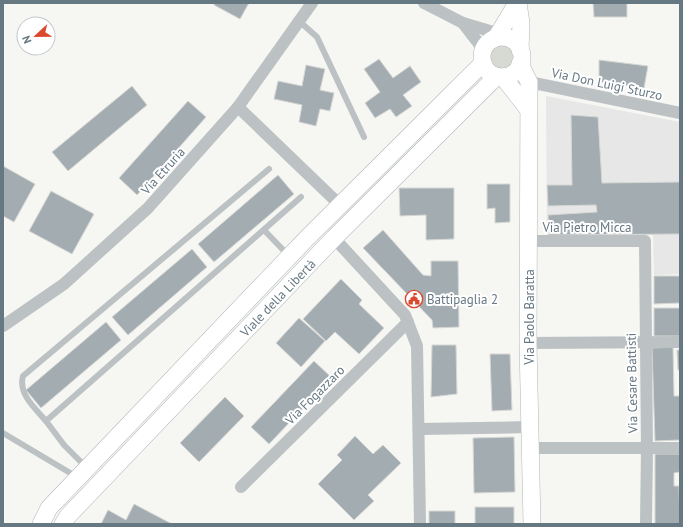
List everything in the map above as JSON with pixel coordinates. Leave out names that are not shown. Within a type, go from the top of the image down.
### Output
[{"type":"street","name":"Via Etruria","points":[[3,326],[64,284],[148,208],[238,107],[312,3]]},
{"type":"street","points":[[424,3],[463,23],[490,31],[496,38]]},
{"type":"street","name":"Via Paolo Baratta","points":[[496,38],[518,3]]},
{"type":"street","name":"Via Paolo Baratta","points":[[518,3],[521,23],[520,57],[529,82],[528,343],[532,448],[532,524]]},
{"type":"street","points":[[463,23],[483,56],[488,72],[500,76],[514,73],[520,57],[513,40],[508,38],[496,38],[491,40],[483,56]]},
{"type":"street","name":"Viale della Libertà","points":[[41,524],[49,508],[289,257],[341,206],[483,56]]},
{"type":"street","points":[[500,76],[528,109]]},
{"type":"street","name":"Viale della Libertà","points":[[64,524],[68,516],[334,238],[500,76]]},
{"type":"street","name":"Via Don Luigi Sturzo","points":[[529,82],[680,113]]},
{"type":"street","points":[[238,107],[341,206]]},
{"type":"street","points":[[334,238],[405,315],[417,346],[420,429],[420,524]]},
{"type":"street","name":"Via Pietro Micca","points":[[529,241],[645,241]]},
{"type":"street","name":"Via Cesare Battisti","points":[[645,241],[647,448],[646,524]]},
{"type":"street","name":"Via Fogazzaro","points":[[241,487],[408,322]]},
{"type":"street","points":[[528,343],[680,342]]},
{"type":"street","points":[[420,429],[531,427]]},
{"type":"street","points":[[532,448],[680,448]]},
{"type":"lane","points":[[299,21],[317,37],[364,137]]},
{"type":"lane","points":[[83,473],[64,445],[24,394],[21,384],[24,376],[269,169]]},
{"type":"lane","points":[[46,421],[301,197]]},
{"type":"lane","points":[[264,230],[289,257]]},
{"type":"lane","points":[[3,433],[83,473]]},
{"type":"shaded area","points":[[502,45],[511,48],[514,57],[511,66],[502,69],[493,66],[490,57],[493,48]]},
{"type":"shaded area","points":[[546,96],[680,122],[680,274],[654,275],[653,235],[547,237]]},
{"type":"building","points":[[215,3],[249,3],[240,19],[214,5]]},
{"type":"building","points":[[593,3],[627,3],[627,17],[594,17]]},
{"type":"building","points":[[379,59],[393,78],[410,66],[421,82],[403,95],[412,106],[396,117],[390,109],[375,118],[365,103],[380,92],[364,69]]},
{"type":"building","points":[[599,60],[648,66],[644,88],[599,82]]},
{"type":"building","points":[[306,65],[325,69],[320,90],[334,93],[330,111],[320,109],[316,126],[299,122],[302,105],[274,99],[278,81],[302,86]]},
{"type":"building","points":[[132,86],[147,105],[68,171],[52,152]]},
{"type":"building","points":[[188,101],[206,117],[137,195],[119,178]]},
{"type":"building","points":[[571,115],[598,117],[602,183],[680,182],[680,234],[549,235],[548,215],[597,212],[596,205],[548,206],[547,185],[572,185]]},
{"type":"building","points":[[3,166],[35,184],[14,222],[3,216]]},
{"type":"building","points":[[278,175],[294,194],[214,262],[198,244]]},
{"type":"building","points":[[487,184],[510,184],[510,222],[495,223],[495,208],[487,209]]},
{"type":"building","points":[[399,188],[454,188],[454,239],[426,240],[426,215],[400,216]]},
{"type":"building","points":[[51,191],[94,214],[72,254],[29,231]]},
{"type":"building","points":[[383,230],[423,275],[431,276],[431,261],[458,261],[459,327],[433,328],[432,320],[363,248]]},
{"type":"building","points":[[192,249],[207,267],[128,335],[112,317]]},
{"type":"building","points":[[654,276],[680,276],[680,303],[654,304]]},
{"type":"building","points":[[341,279],[362,300],[359,304],[384,328],[359,354],[335,332],[326,341],[303,319]]},
{"type":"building","points":[[654,308],[680,308],[680,336],[654,336]]},
{"type":"building","points":[[299,318],[325,341],[301,367],[276,343]]},
{"type":"building","points":[[106,322],[121,340],[41,408],[26,390]]},
{"type":"building","points":[[432,345],[456,345],[457,394],[431,397]]},
{"type":"building","points":[[673,347],[674,396],[680,396],[680,440],[655,441],[652,348]]},
{"type":"building","points":[[677,350],[680,350],[680,370],[678,370]]},
{"type":"building","points":[[490,354],[510,354],[512,410],[492,411]]},
{"type":"building","points":[[314,361],[332,378],[269,444],[251,427]]},
{"type":"building","points":[[225,397],[244,416],[199,462],[180,443]]},
{"type":"building","points":[[355,436],[373,454],[383,445],[401,463],[368,495],[374,501],[354,520],[318,484],[342,460],[337,455]]},
{"type":"building","points":[[514,437],[515,492],[474,493],[473,438]]},
{"type":"building","points":[[655,454],[680,454],[680,472],[674,473],[674,486],[679,486],[680,524],[655,524]]},
{"type":"building","points":[[134,504],[172,524],[101,524],[108,510],[126,520]]},
{"type":"building","points":[[475,507],[514,507],[514,524],[475,524]]},
{"type":"building","points":[[429,511],[455,511],[455,524],[429,524]]},
{"type":"place","name":"Battipaglia 2","points":[[414,299]]}]
